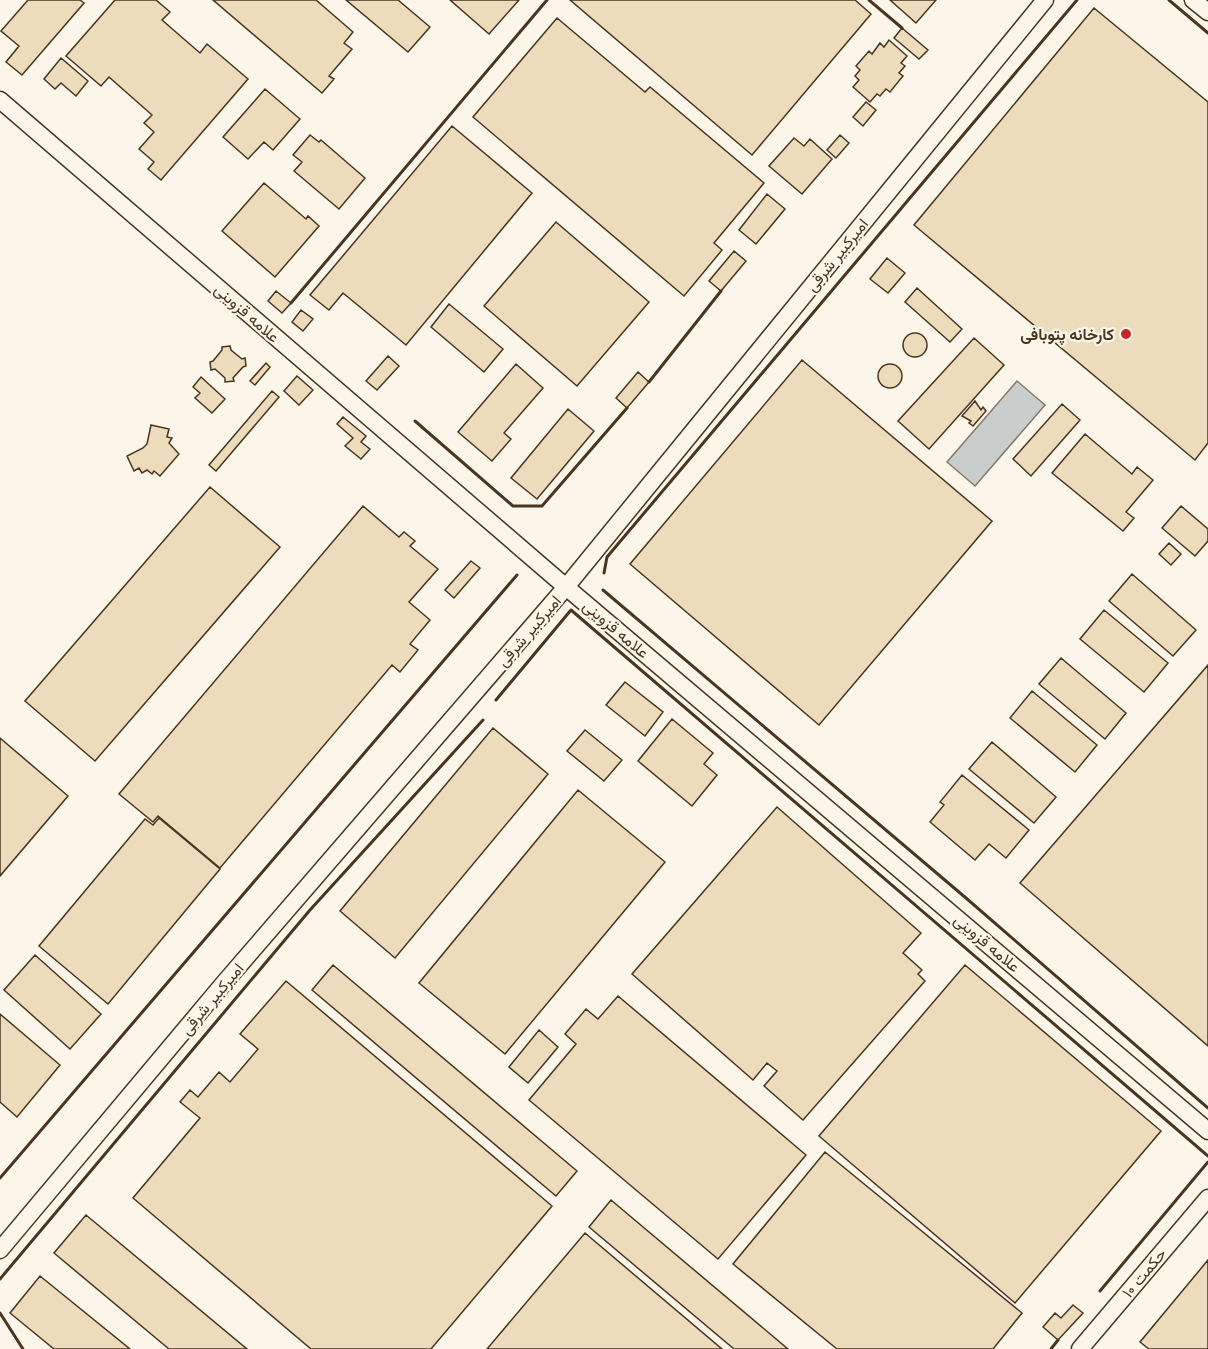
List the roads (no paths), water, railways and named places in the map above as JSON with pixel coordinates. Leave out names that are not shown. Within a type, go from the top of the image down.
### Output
[{"type":"street","name":"امیرکبیر شرقی","points":[[0,1250],[232,974],[566,587],[1045,0]]},
{"type":"street","points":[[1192,0],[1208,12]]},
{"type":"street","name":"علامه قزوینی","points":[[0,100],[566,587],[1208,1131]]},
{"type":"street","name":"حکمت ۱۰","points":[[1080,1349],[1208,1198]]},
{"type":"place","name":"کارخانه پتوبافی","points":[[1126,334]]}]
